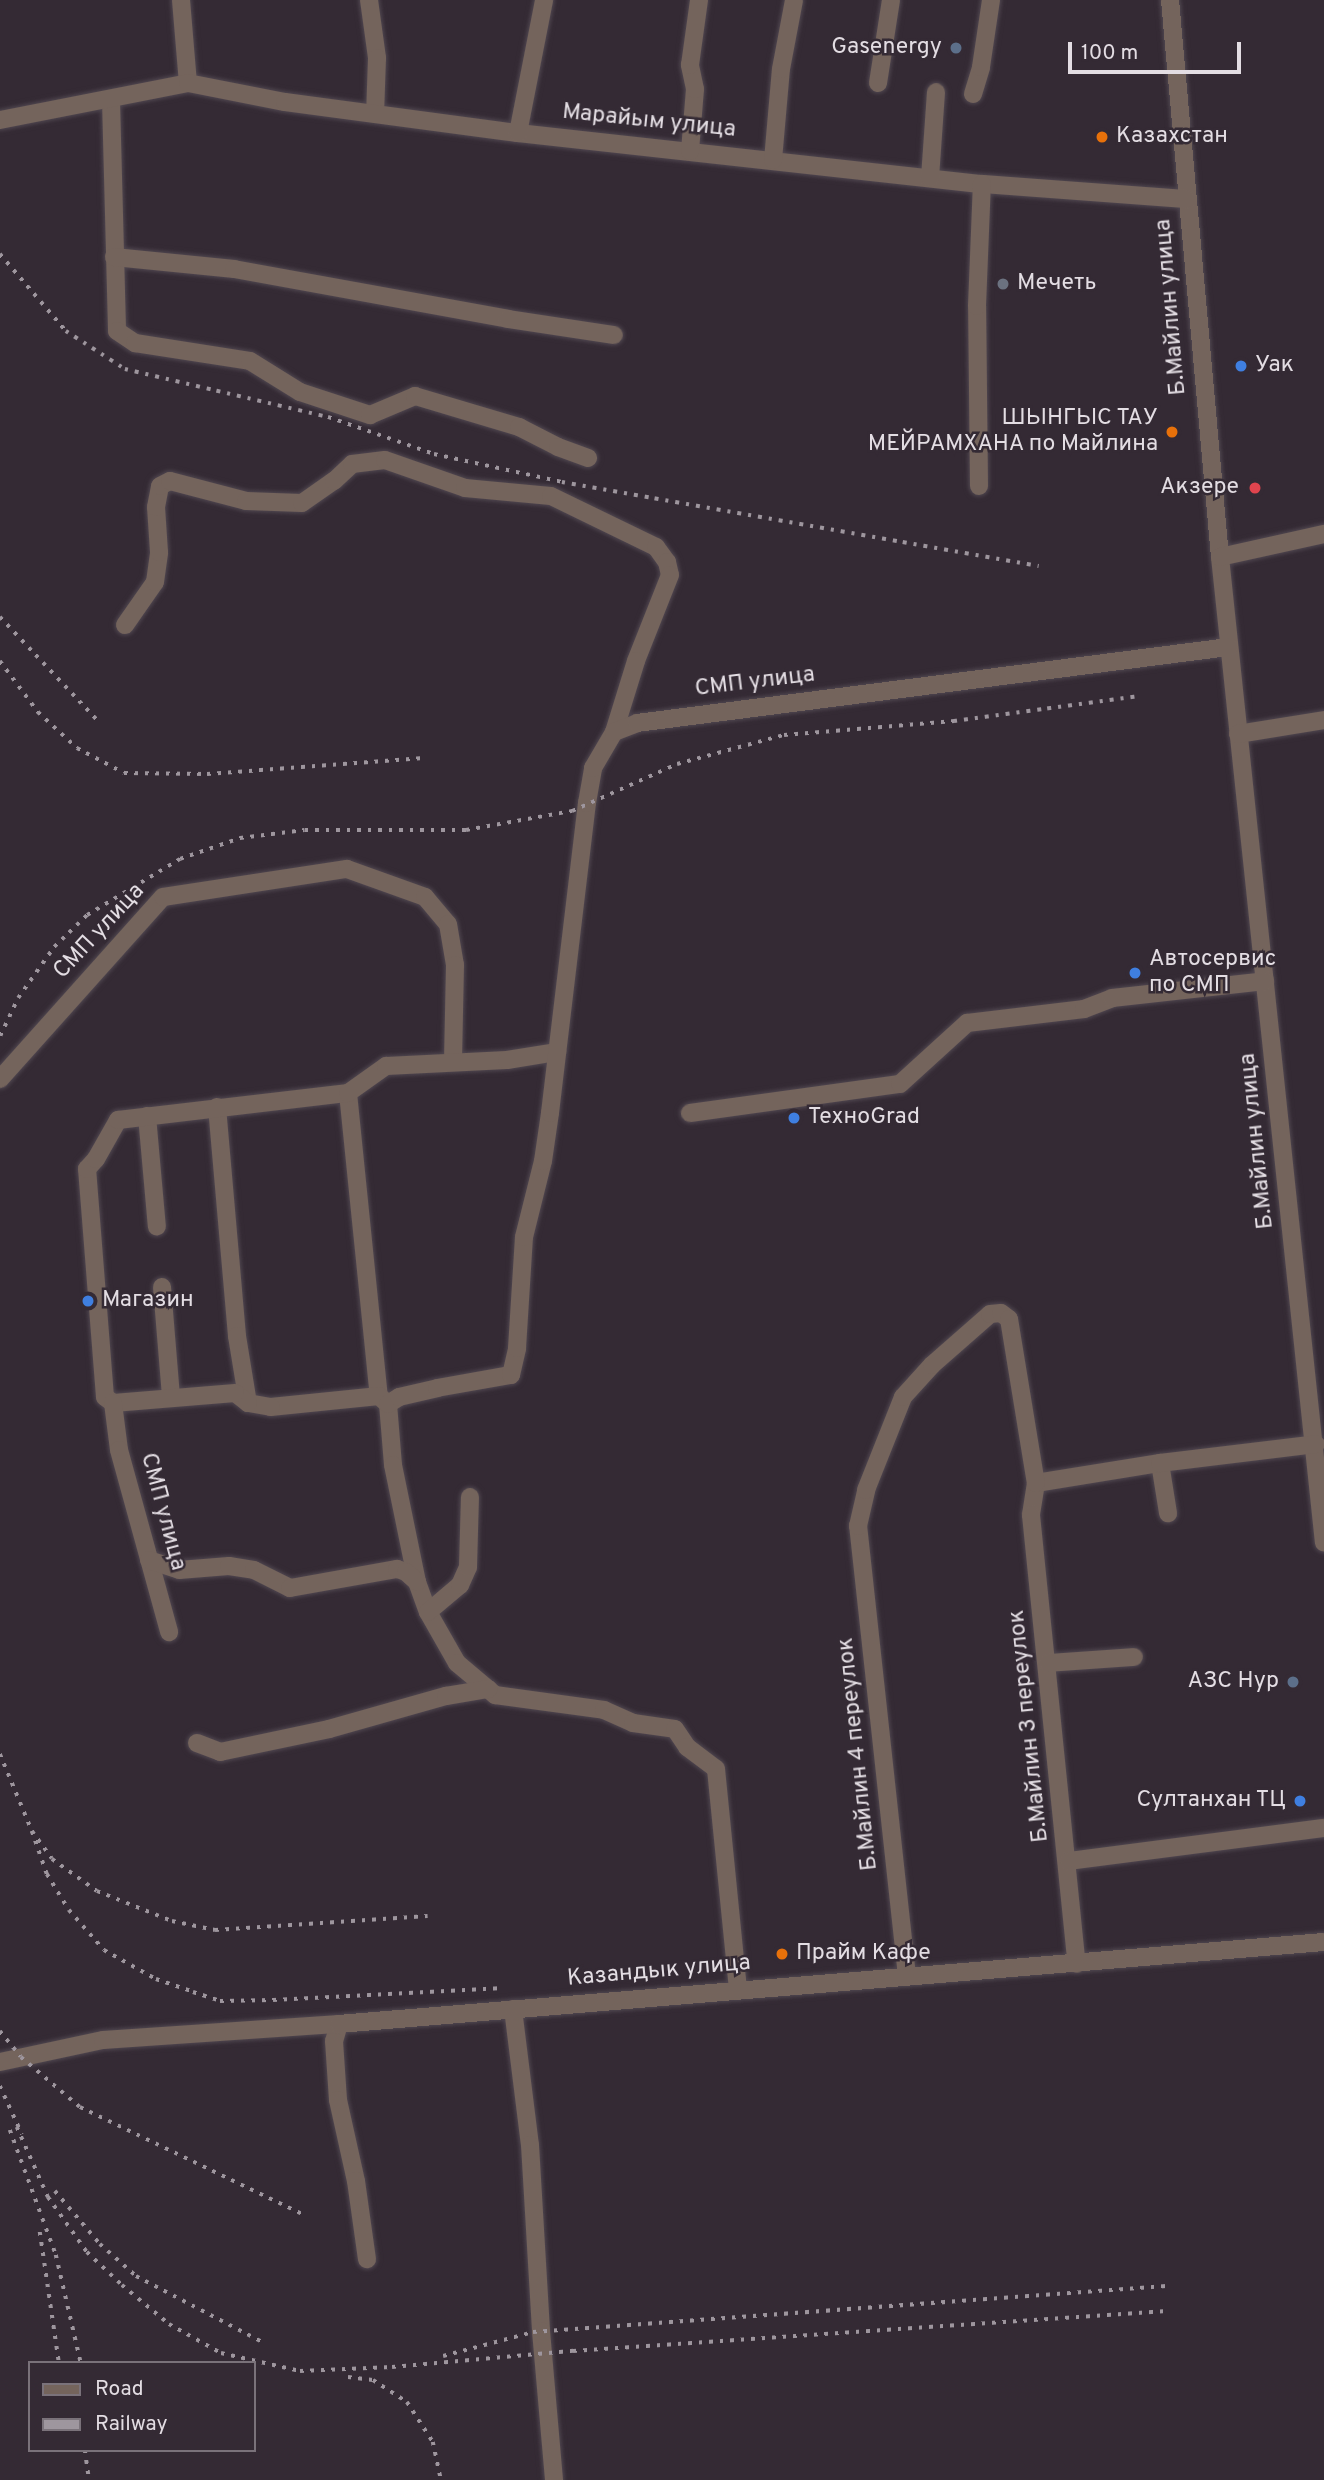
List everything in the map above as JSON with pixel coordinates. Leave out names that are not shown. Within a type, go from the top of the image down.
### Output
[{"type":"street","points":[[181,0],[188,83]]},
{"type":"street","points":[[369,0],[377,58],[375,114]]},
{"type":"street","points":[[518,133],[544,0]]},
{"type":"street","points":[[690,151],[695,89],[690,65],[699,0]]},
{"type":"street","points":[[773,160],[781,69],[794,0]]},
{"type":"street","points":[[878,83],[891,0]]},
{"type":"street","points":[[973,94],[981,67],[991,0]]},
{"type":"street","name":"Б.Майлин улица","points":[[1170,0],[1220,557],[1323,1532]]},
{"type":"street","name":"Марайым улица","points":[[0,120],[188,83],[285,102],[518,133],[982,184],[1186,199]]},
{"type":"street","points":[[930,178],[936,92]]},
{"type":"street","points":[[111,100],[117,331],[135,343],[250,361],[300,392],[370,415],[415,396],[519,427],[558,447],[588,458]]},
{"type":"street","points":[[979,486],[977,306],[982,184]]},
{"type":"street","points":[[114,257],[234,269],[508,319],[614,335]]},
{"type":"street","points":[[113,1403],[172,1396],[235,1393],[248,1403],[271,1407],[384,1400],[511,1375],[517,1348],[524,1237],[543,1161],[593,768],[614,733],[636,661],[670,575],[667,562],[656,547],[551,496],[465,488],[385,460],[352,464],[334,481],[302,503],[246,501],[170,481],[160,486],[156,507],[159,552],[155,582],[125,625]]},
{"type":"street","points":[[1220,557],[1324,534]]},
{"type":"street","name":"СМП улица","points":[[614,733],[638,723],[1229,647]]},
{"type":"street","points":[[1238,734],[1324,720]]},
{"type":"street","name":"СМП улица","points":[[0,1079],[163,897],[347,869],[425,897],[448,924],[456,965],[453,1062]]},
{"type":"street","points":[[690,1113],[900,1084],[967,1023],[1084,1009],[1112,998],[1265,981]]},
{"type":"street","name":"СМП улица","points":[[169,1632],[120,1450],[113,1403],[105,1397],[99,1354],[87,1169],[96,1159],[118,1120],[348,1093],[386,1066],[507,1060],[557,1052]]},
{"type":"street","points":[[348,1093],[393,1465],[417,1582],[428,1612],[457,1663],[492,1692]]},
{"type":"street","points":[[218,1107],[237,1336],[248,1403]]},
{"type":"street","points":[[147,1116],[157,1227]]},
{"type":"street","points":[[162,1287],[172,1396]]},
{"type":"street","name":"Б.Майлин 3 переулок","points":[[858,1526],[866,1490],[903,1397],[932,1365],[990,1314],[1001,1314],[1009,1319],[1025,1430],[1036,1483],[1031,1515],[1069,1861],[1077,1964]]},
{"type":"street","points":[[1036,1483],[1160,1463],[1315,1444]]},
{"type":"street","points":[[1160,1463],[1168,1513]]},
{"type":"street","points":[[428,1612],[460,1586],[468,1567],[470,1497]]},
{"type":"street","name":"Б.Майлин 4 переулок","points":[[858,1526],[907,1976]]},
{"type":"street","points":[[149,1560],[179,1570],[229,1566],[254,1570],[289,1588],[397,1569],[406,1572],[417,1582]]},
{"type":"street","points":[[1048,1663],[1134,1657]]},
{"type":"street","points":[[197,1743],[220,1752],[329,1729],[446,1696],[492,1692],[604,1710],[633,1723],[675,1728],[687,1747],[716,1769],[738,1990]]},
{"type":"street","points":[[1069,1861],[1324,1828]]},
{"type":"street","name":"Казандык улица","points":[[0,2062],[103,2040],[339,2024],[1324,1942]]},
{"type":"street","points":[[513,2009],[530,2145],[541,2332],[554,2480]]},
{"type":"street","points":[[339,2024],[334,2041],[338,2099],[356,2181],[367,2259]]},
{"type":"railway","points":[[0,254],[66,331],[125,369],[328,417],[434,454],[562,482],[1039,566]]},
{"type":"railway","points":[[0,617],[98,721]]},
{"type":"railway","points":[[0,661],[38,712],[77,748],[124,773],[207,774],[423,758]]},
{"type":"railway","points":[[0,1036],[18,998],[54,947],[87,915],[180,859],[240,838],[305,830],[466,830],[572,811],[677,764],[784,735],[954,721],[1139,696]]},
{"type":"railway","points":[[0,1754],[32,1831],[52,1859],[97,1891],[172,1921],[215,1930],[428,1916]]},
{"type":"railway","points":[[32,1831],[47,1874],[69,1910],[104,1950],[156,1979],[220,2001],[504,1988]]},
{"type":"railway","points":[[0,2031],[21,2057],[80,2107],[304,2215]]},
{"type":"railway","points":[[0,2086],[22,2134]]},
{"type":"railway","points":[[17,2127],[48,2197],[87,2252],[122,2285],[169,2324],[221,2353],[300,2371],[392,2367],[573,2351],[1167,2311]]},
{"type":"railway","points":[[10,2130],[56,2255],[81,2361]]},
{"type":"railway","points":[[55,2191],[100,2244],[136,2276],[262,2342]]},
{"type":"railway","points":[[40,2232],[59,2361]]},
{"type":"railway","points":[[443,2356],[533,2332],[1166,2286]]},
{"type":"railway","points":[[348,2377],[373,2380],[407,2402],[433,2442],[441,2480]]},
{"type":"railway","points":[[85,2452],[89,2480]]},
{"type":"place","name":"Gasenergy","points":[[956,48]]},
{"type":"place","name":"Казахстан","points":[[1102,137]]},
{"type":"place","name":"Мечеть","points":[[1003,284]]},
{"type":"place","name":"Уак","points":[[1241,366]]},
{"type":"place","name":"ШЫНГЫС ТАУ МЕЙРАМХАНА по Майлина","points":[[1172,432]]},
{"type":"place","name":"Акзере","points":[[1255,488]]},
{"type":"place","name":"Автосервис по СМП","points":[[1135,973]]},
{"type":"place","name":"ТехноGrad","points":[[794,1118]]},
{"type":"place","name":"Магазин","points":[[88,1301]]},
{"type":"place","name":"АЗС Нур","points":[[1293,1682]]},
{"type":"place","name":"Султанхан ТЦ","points":[[1300,1801]]},
{"type":"place","name":"Прайм Кафе","points":[[782,1954]]}]
